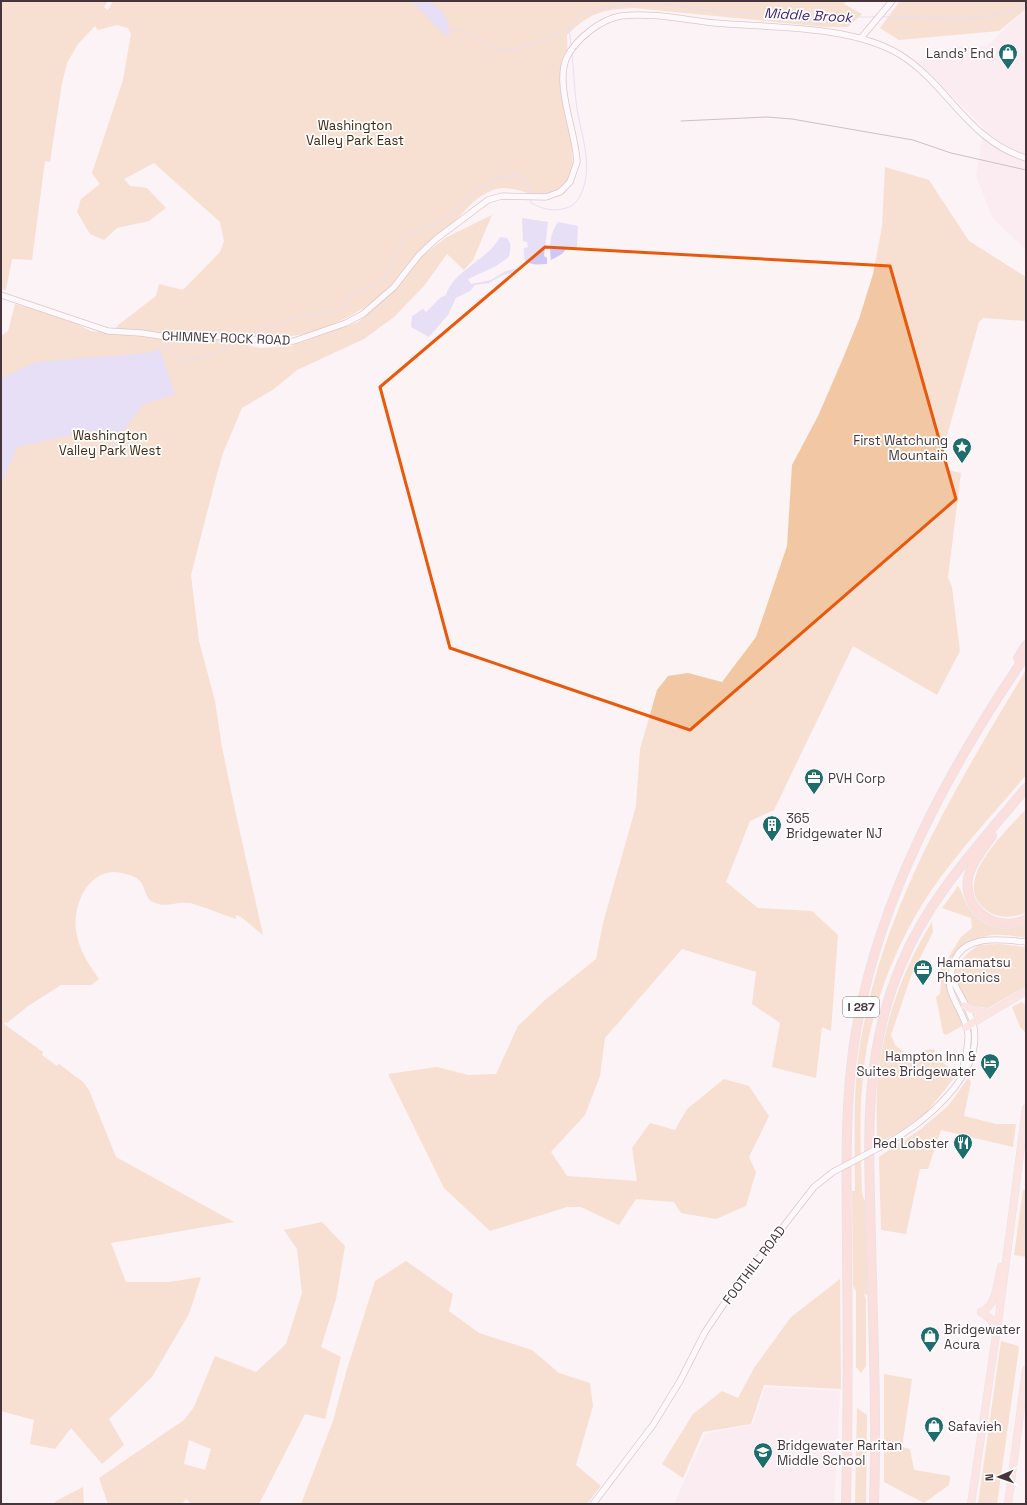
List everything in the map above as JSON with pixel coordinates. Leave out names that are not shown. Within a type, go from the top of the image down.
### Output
[{"type":"highway","points":[[1003,689],[1026,645]]},
{"type":"highway","name":"I 287","points":[[846,1504],[848,1397],[847,1128],[852,1064],[860,1013],[876,947],[885,918],[906,870],[943,794],[1003,689],[1026,655]]},
{"type":"highway","name":"I 287","points":[[874,1504],[875,1398],[869,1120],[875,1052],[889,996],[901,964],[915,935],[949,881],[1026,788]]},
{"type":"highway","points":[[996,824],[995,833],[978,856],[970,873],[968,888],[969,897],[978,912],[992,920],[1009,924],[1026,919]]},
{"type":"highway","points":[[970,1025],[1026,991]]},
{"type":"highway","points":[[1015,998],[1026,998]]},
{"type":"highway","points":[[965,1006],[975,1011],[990,1013]]},
{"type":"highway","points":[[971,1504],[1026,1108]]},
{"type":"highway","points":[[993,1353],[993,1324],[988,1316],[981,1312],[988,1308],[992,1303],[1008,1246]]},
{"type":"highway","points":[[1008,1504],[1026,1370]]},
{"type":"street","points":[[861,38],[876,22],[892,1]]},
{"type":"street","name":"CHIMNEY ROCK ROAD","points":[[1,295],[108,330],[174,338],[227,336],[276,342],[294,341],[355,319],[384,297],[405,275],[419,255],[436,239],[484,203],[502,196],[538,198],[551,196],[565,188],[572,178],[576,167],[577,156],[564,86],[564,64],[573,48],[596,27],[616,17],[629,16],[800,30],[861,38],[886,47],[906,58],[925,75],[983,135],[1005,150],[1026,158]]},
{"type":"street","name":"FOOTHILL ROAD","points":[[970,1025],[950,988],[952,966],[958,955],[975,942],[992,938],[1026,942]]},
{"type":"street","name":"FOOTHILL ROAD","points":[[593,1504],[653,1425],[680,1381],[705,1332],[740,1282],[814,1187],[833,1172],[908,1131],[930,1114],[953,1088],[969,1064],[973,1050],[970,1025],[965,1006],[951,976]]},
{"type":"highlighted area","points":[[545,247],[890,266],[956,499],[690,730],[450,648],[380,387]]},
{"type":"shaded area","points":[[411,1],[431,1],[447,19],[450,36],[444,34]]},
{"type":"shaded area","points":[[1026,11],[1026,250],[992,217],[976,176],[984,128],[918,62],[954,47],[987,46],[1018,16]]},
{"type":"shaded area","points":[[522,218],[548,222],[544,256],[547,258],[547,264],[533,264],[525,258],[524,248],[528,247],[527,242],[523,241]]},
{"type":"shaded area","points":[[558,222],[578,226],[577,247],[567,248],[562,254],[551,260],[551,240],[553,231]]},
{"type":"shaded area","points":[[500,237],[507,238],[509,240],[509,257],[496,266],[468,279],[471,284],[491,280],[506,271],[516,269],[518,271],[503,275],[489,283],[475,285],[470,291],[456,298],[448,315],[429,337],[411,327],[412,316],[423,309],[426,312],[440,298],[446,295],[450,286],[456,279],[488,252]]},
{"type":"shaded area","points":[[160,350],[175,394],[143,405],[113,444],[93,430],[17,447],[1,486],[1,378],[36,362],[146,353]]},
{"type":"shaded area","name":"Bridgewater Raritan Middle School","points":[[765,1387],[840,1391],[834,1504],[674,1504],[705,1434],[753,1424]]},
{"type":"green space","points":[[1,1],[108,1],[104,7],[108,10],[113,1],[846,1],[844,4],[862,14],[848,27],[826,27],[634,8],[605,11],[590,17],[575,27],[567,35],[567,50],[561,69],[561,88],[570,134],[573,164],[572,178],[568,189],[563,194],[556,197],[548,197],[504,188],[492,190],[477,199],[450,226],[419,251],[387,289],[376,299],[358,311],[324,328],[312,332],[284,337],[250,336],[237,334],[240,333],[235,332],[241,341],[253,343],[249,346],[261,348],[291,346],[358,322],[390,294],[420,258],[445,238],[492,215],[473,260],[464,270],[447,254],[424,286],[394,317],[364,339],[297,370],[274,389],[242,408],[223,453],[191,575],[199,641],[215,701],[222,747],[263,935],[241,917],[236,915],[236,919],[201,906],[185,902],[166,905],[157,904],[147,897],[143,885],[137,878],[116,872],[103,874],[94,879],[87,887],[78,905],[76,916],[77,936],[81,948],[99,979],[91,985],[61,985],[28,1006],[4,1024],[43,1052],[42,1055],[57,1066],[59,1064],[83,1082],[89,1090],[116,1157],[234,1222],[111,1243],[126,1282],[169,1282],[201,1277],[189,1314],[152,1377],[109,1419],[124,1445],[102,1464],[71,1428],[55,1449],[30,1444],[34,1420],[1,1411],[1,336],[8,331],[15,304],[67,319],[91,331],[113,333],[118,325],[156,296],[159,284],[183,290],[220,252],[224,241],[220,222],[154,163],[124,179],[130,186],[147,188],[166,208],[149,221],[117,228],[104,240],[90,234],[77,212],[81,199],[100,184],[92,173],[123,80],[131,34],[128,28],[117,25],[98,30],[95,26],[78,44],[67,63],[62,83],[50,162],[45,161],[32,260],[12,259],[6,290],[1,289]]},
{"type":"green space","points":[[900,1],[1026,1],[1026,9],[999,31],[899,40],[880,28]]},
{"type":"green space","points":[[885,167],[929,180],[969,241],[1026,277],[1026,321],[983,318],[979,322],[943,450],[948,470],[961,473],[948,577],[952,587],[960,651],[937,695],[853,646],[774,810],[750,821],[726,882],[758,908],[812,911],[838,935],[831,1031],[822,1027],[816,1078],[772,1067],[780,1023],[752,1004],[756,972],[682,949],[605,1038],[600,1076],[585,1115],[551,1152],[567,1176],[637,1181],[632,1148],[650,1123],[675,1130],[687,1109],[724,1079],[749,1086],[769,1116],[749,1157],[756,1172],[746,1206],[716,1219],[681,1213],[674,1202],[636,1199],[619,1225],[581,1207],[567,1207],[490,1231],[444,1188],[388,1074],[437,1067],[468,1075],[496,1074],[518,1026],[545,1000],[596,959],[603,923],[636,806],[640,749],[657,690],[668,676],[688,673],[722,682],[756,637],[787,546],[792,465],[818,416],[841,363],[859,319],[873,274],[882,227]]},
{"type":"green space","points":[[1026,670],[1026,775],[959,853],[923,903],[900,946],[890,969],[881,992],[868,1039],[862,1088],[860,1141],[862,1194],[865,1201],[868,1295],[864,1294],[866,1299],[866,1366],[861,1373],[856,1367],[856,1291],[853,1286],[852,1191],[855,1191],[855,1113],[857,1067],[866,1013],[880,961],[898,910],[920,860],[944,811]]},
{"type":"green space","points":[[1026,809],[1026,913],[1010,917],[994,915],[985,909],[976,898],[974,885],[978,871],[985,857],[995,843]]},
{"type":"green space","points":[[958,886],[969,908],[980,920],[994,927],[1002,928],[1018,927],[1026,924],[1026,938],[992,935],[976,939],[968,943],[955,954],[947,969],[946,978],[962,1026],[946,1035],[943,1033],[936,997],[940,994],[941,981],[938,979],[942,964],[946,961],[961,937],[972,928],[971,918],[942,908]]},
{"type":"green space","points":[[932,922],[933,932],[911,976],[891,1035],[895,1045],[907,1055],[934,1049],[940,1061],[958,1073],[927,1112],[904,1129],[877,1144],[877,1089],[879,1067],[888,1024],[902,981]]},
{"type":"green space","points":[[999,944],[1026,947],[1026,986],[988,1008],[972,1006],[966,1002],[955,981],[955,972],[959,963],[969,952],[979,945]]},
{"type":"green space","points":[[1022,1002],[1026,1006],[1026,1033],[1020,1027],[1012,1007]]},
{"type":"green space","points":[[968,1078],[971,1082],[964,1116],[996,1124],[1016,1124],[1013,1147],[941,1130],[928,1169],[920,1169],[906,1234],[881,1230],[879,1157],[921,1129],[949,1105]]},
{"type":"green space","points":[[1023,1190],[1026,1190],[1026,1257],[1014,1255]]},
{"type":"green space","points":[[322,1222],[345,1246],[336,1299],[321,1347],[341,1357],[325,1419],[305,1414],[259,1504],[192,1504],[186,1499],[182,1504],[108,1504],[99,1478],[184,1420],[194,1407],[215,1356],[256,1372],[286,1344],[302,1293],[297,1249],[284,1230]],"holes":[[[189,1440],[211,1449],[205,1470],[184,1464]]]},
{"type":"green space","points":[[406,1261],[453,1294],[449,1311],[479,1333],[532,1350],[559,1373],[590,1383],[593,1406],[576,1465],[601,1486],[587,1504],[301,1504],[333,1421],[347,1369],[375,1281]]},
{"type":"green space","points":[[840,1279],[841,1389],[764,1385],[751,1424],[703,1432],[683,1478],[662,1464],[693,1414],[722,1391],[738,1398],[754,1368],[791,1317]]},
{"type":"green space","points":[[1001,1341],[1018,1346],[1019,1348],[997,1504],[978,1504]]},
{"type":"green space","points":[[884,1374],[912,1379],[902,1447],[910,1449],[914,1470],[950,1476],[949,1485],[924,1503],[884,1482]]},
{"type":"green space","points":[[857,1408],[867,1415],[866,1504],[855,1504]]},
{"type":"green space","points":[[83,1487],[84,1504],[54,1504],[56,1501]]},
{"type":"waterway","name":"Middle Brook","points":[[449,30],[462,30],[497,50],[512,50],[558,35],[582,15],[595,10],[640,2],[659,2],[692,9],[800,17],[876,17]]},
{"type":"waterway","name":"Middle Brook","points":[[881,17],[977,18],[1013,10],[1026,2]]},
{"type":"waterway","points":[[569,26],[571,46]]},
{"type":"waterway","points":[[530,199],[531,203],[548,209],[557,210],[569,207],[578,199],[585,182],[587,171],[585,148],[576,101],[572,55]]},
{"type":"waterway","points":[[247,336],[256,331],[307,314],[342,311],[348,297],[386,279],[394,255],[407,235],[443,221],[479,188],[501,177],[517,175],[527,181],[530,194]]},
{"type":"waterway","points":[[155,351],[160,348],[164,348],[182,359],[192,360],[213,354],[239,341]]},
{"type":"railway","points":[[681,121],[767,117],[792,119],[913,140],[951,153],[1026,170]]},
{"type":"place","name":"Lands' End","points":[[1008,70]]},
{"type":"place","name":"First Watchung Mountain","points":[[962,464]]},
{"type":"place","name":"PVH Corp","points":[[814,795]]},
{"type":"place","name":"365 Bridgewater NJ","points":[[772,842]]},
{"type":"place","name":"Hamamatsu Photonics","points":[[923,986]]},
{"type":"place","name":"Hampton Inn & Suites Bridgewater","points":[[990,1080]]},
{"type":"place","name":"Red Lobster","points":[[963,1160]]},
{"type":"place","name":"Bridgewater Acura","points":[[930,1353]]},
{"type":"place","name":"Safavieh","points":[[934,1443]]},
{"type":"place","name":"Bridgewater Raritan Middle School","points":[[763,1469]]},
{"type":"park label","name":"Washington Valley Park East","points":[[355,132]]},
{"type":"park label","name":"Washington Valley Park West","points":[[110,442]]}]
